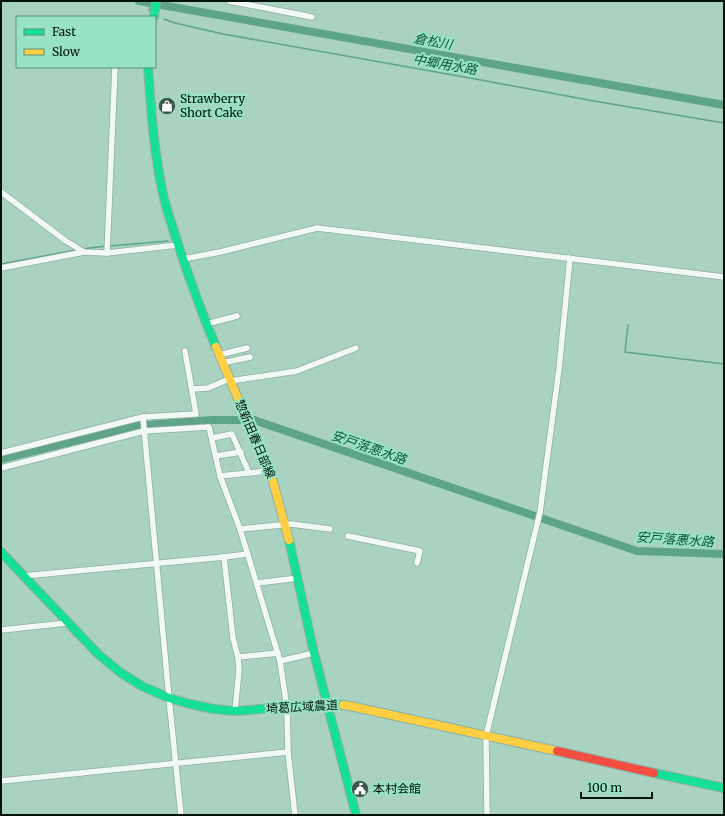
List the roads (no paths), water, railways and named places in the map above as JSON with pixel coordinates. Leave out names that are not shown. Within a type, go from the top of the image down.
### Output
[{"type":"street","points":[[154,16],[156,1]]},
{"type":"street","points":[[229,1],[312,17]]},
{"type":"street","points":[[107,253],[116,68]]},
{"type":"street","name":"惣新田春日部線","points":[[148,68],[155,153],[163,196],[188,276],[206,324],[272,478],[298,578],[314,653],[356,815]]},
{"type":"street","points":[[1,192],[66,241],[84,252]]},
{"type":"street","points":[[183,259],[220,252],[317,228],[724,277]]},
{"type":"street","points":[[1,268],[84,252],[107,253],[178,245]]},
{"type":"street","points":[[487,815],[486,736],[540,512],[559,369],[570,258]]},
{"type":"street","points":[[206,324],[237,316]]},
{"type":"street","points":[[220,359],[248,348]]},
{"type":"street","points":[[192,389],[208,388],[229,380],[297,371],[356,348]]},
{"type":"street","points":[[1,453],[143,417],[196,414],[184,351]]},
{"type":"street","points":[[220,359],[250,357]]},
{"type":"street","points":[[143,417],[181,815]]},
{"type":"street","points":[[1,468],[144,431],[210,427],[220,476],[240,529],[280,661],[287,708],[288,752],[295,815]]},
{"type":"street","points":[[212,438],[232,434],[250,473]]},
{"type":"street","points":[[216,456],[241,452]]},
{"type":"street","points":[[220,476],[259,472],[267,469]]},
{"type":"street","points":[[240,529],[285,524],[330,529]]},
{"type":"street","points":[[348,536],[420,551],[417,563]]},
{"type":"street","name":"埼葛広域農道","points":[[1,552],[98,654],[121,673],[142,686],[169,698],[214,709],[235,711],[328,704],[350,706],[724,788]]},
{"type":"street","points":[[23,576],[248,554]]},
{"type":"street","points":[[224,557],[239,670],[235,711]]},
{"type":"street","points":[[257,583],[298,578]]},
{"type":"street","points":[[1,630],[67,623]]},
{"type":"street","points":[[238,657],[278,653]]},
{"type":"street","points":[[280,661],[314,653]]},
{"type":"street","points":[[1,781],[288,752]]},
{"type":"waterway","name":"倉松川","points":[[139,1],[724,105]]},
{"type":"waterway","name":"倉松川","points":[[149,11],[151,3]]},
{"type":"waterway","name":"中郷用水路","points":[[164,19],[223,34],[724,123]]},
{"type":"waterway","points":[[110,246],[168,241]]},
{"type":"waterway","points":[[82,249],[106,246]]},
{"type":"waterway","points":[[1,264],[76,250]]},
{"type":"waterway","points":[[628,325],[625,352],[724,364]]},
{"type":"waterway","name":"安戸落悪水路","points":[[1,459],[135,426],[212,420],[254,420],[637,551],[724,554]]},
{"type":"place","name":"Strawberry Short Cake","points":[[167,106]]},
{"type":"place","name":"本村会館","points":[[360,789]]}]
